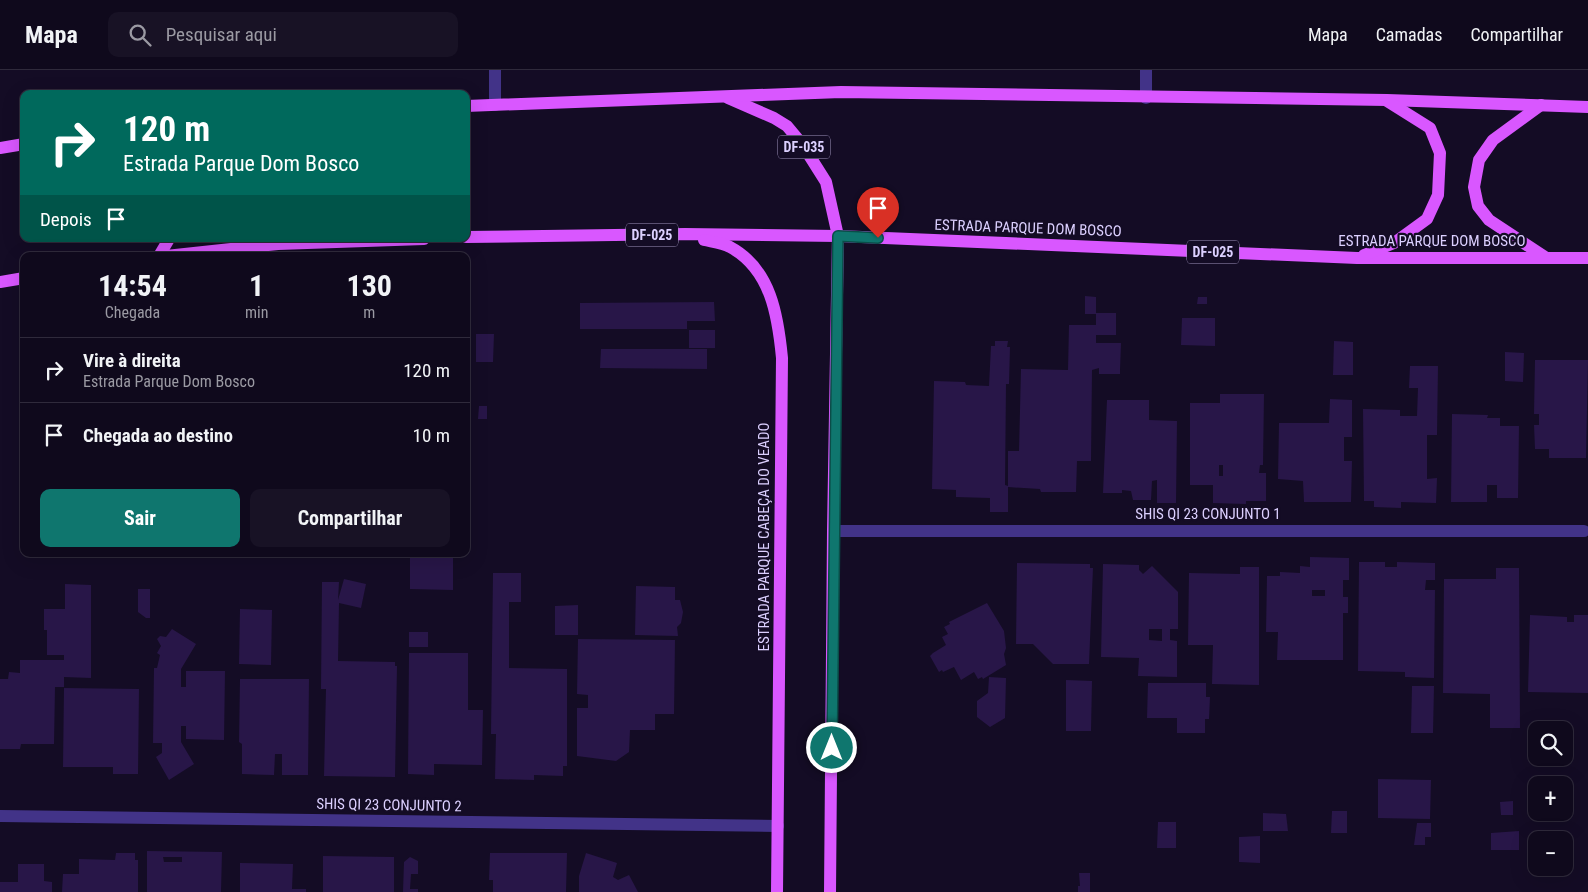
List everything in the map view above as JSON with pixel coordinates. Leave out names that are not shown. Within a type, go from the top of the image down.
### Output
[{"type":"main road","points":[[470,106],[848,92],[1146,98],[1387,100],[1588,107]]},
{"type":"main road","name":"DF-035","points":[[724,96],[774,118],[787,126],[802,144],[826,182],[838,236],[832,530],[830,892]]},
{"type":"main road","points":[[1357,258],[1394,243],[1427,219],[1438,196],[1440,153],[1430,128],[1387,100]]},
{"type":"main road","points":[[1541,105],[1493,140],[1479,160],[1474,187],[1478,206],[1489,220],[1545,257]]},
{"type":"main road","points":[[0,148],[20,145]]},
{"type":"main road","name":"ESTRADA PARQUE DOM BOSCO","points":[[470,237],[685,234],[838,236],[1357,258],[1588,258]]},
{"type":"main road","name":"ESTRADA PARQUE CABEÇA DO VEADO","points":[[685,234],[730,246],[751,263],[767,286],[778,320],[782,358],[776,892]]},
{"type":"main road","points":[[195,252],[267,242]]},
{"type":"main road","points":[[0,282],[20,279]]},
{"type":"street","points":[[494,70],[495,105]]},
{"type":"street","points":[[1146,70],[1146,98]]},
{"type":"street","name":"SHIS QI 23 CONJUNTO 1","points":[[832,530],[1584,531]]},
{"type":"street","name":"SHIS QI 23 CONJUNTO 2","points":[[0,816],[778,826]]},
{"type":"building","points":[[1085,296],[1096,297],[1096,313],[1116,313],[1116,335],[1096,335],[1096,343],[1121,343],[1120,374],[1099,374],[1099,368],[1092,370],[1091,461],[1077,461],[1076,492],[1041,492],[1040,489],[1008,487],[1008,512],[990,512],[990,498],[956,497],[956,490],[932,489],[934,381],[965,382],[966,385],[989,386],[991,346],[995,346],[995,341],[1008,341],[1007,347],[1010,347],[1009,384],[1006,384],[1005,485],[1008,486],[1008,451],[1019,451],[1021,369],[1068,370],[1069,325],[1096,325],[1096,314],[1085,314]]},
{"type":"building","points":[[1198,297],[1207,297],[1207,304],[1197,304]]},
{"type":"building","points":[[714,302],[715,321],[687,321],[687,329],[580,329],[580,303]]},
{"type":"building","points":[[1182,318],[1215,318],[1215,346],[1181,345]]},
{"type":"building","points":[[689,330],[715,330],[715,348],[689,348]]},
{"type":"building","points":[[476,334],[494,334],[493,362],[476,362]]},
{"type":"building","points":[[1334,341],[1353,342],[1353,375],[1333,375]]},
{"type":"building","points":[[601,349],[707,349],[707,369],[600,368]]},
{"type":"building","points":[[1505,352],[1524,353],[1523,382],[1505,381]]},
{"type":"building","points":[[1535,360],[1588,360],[1586,458],[1549,458],[1549,449],[1535,449],[1534,425],[1539,425],[1539,414],[1534,414]]},
{"type":"building","points":[[1410,366],[1438,366],[1437,435],[1427,435],[1427,479],[1437,478],[1436,503],[1401,502],[1401,508],[1374,507],[1374,501],[1364,501],[1363,409],[1400,410],[1400,416],[1417,416],[1418,388],[1409,388]]},
{"type":"building","points":[[1220,394],[1264,394],[1263,465],[1260,465],[1259,473],[1266,473],[1266,501],[1246,501],[1246,504],[1213,503],[1213,485],[1190,485],[1190,403],[1220,403]],"holes":[[[1219,465],[1223,465],[1223,476],[1219,476]]]},
{"type":"building","points":[[1330,399],[1352,400],[1352,437],[1344,437],[1344,461],[1352,461],[1351,502],[1304,502],[1303,481],[1278,479],[1279,423],[1329,423]]},
{"type":"building","points":[[1107,400],[1149,400],[1149,420],[1177,421],[1176,503],[1157,503],[1157,480],[1152,481],[1151,500],[1133,500],[1131,491],[1122,490],[1122,493],[1103,493]]},
{"type":"building","points":[[479,406],[487,406],[487,419],[478,419]]},
{"type":"building","points":[[1452,414],[1488,415],[1487,418],[1500,418],[1500,426],[1519,426],[1518,498],[1497,498],[1497,485],[1487,485],[1487,502],[1451,502]]},
{"type":"building","points":[[410,557],[453,557],[453,590],[410,589]]},
{"type":"building","points":[[1310,557],[1349,558],[1349,580],[1343,580],[1343,597],[1348,597],[1348,613],[1343,613],[1343,660],[1277,660],[1278,632],[1266,632],[1267,576],[1280,576],[1280,572],[1300,573],[1300,566],[1310,567]],"holes":[[[1312,590],[1325,590],[1325,596],[1312,596]]]},
{"type":"building","points":[[1359,562],[1385,562],[1385,567],[1397,567],[1397,562],[1435,563],[1435,580],[1426,580],[1425,590],[1435,590],[1434,678],[1405,677],[1405,672],[1358,671]]},
{"type":"building","points":[[1017,563],[1090,564],[1090,568],[1093,568],[1089,664],[1053,664],[1033,644],[1016,644]]},
{"type":"building","points":[[1103,564],[1139,565],[1139,570],[1143,574],[1152,566],[1178,592],[1178,629],[1170,629],[1170,640],[1177,641],[1177,677],[1138,676],[1139,658],[1101,657]],"holes":[[[1149,629],[1162,629],[1162,641],[1149,640]]]},
{"type":"building","points":[[1240,567],[1259,567],[1259,685],[1212,684],[1213,645],[1188,645],[1189,573],[1240,574]]},
{"type":"building","points":[[1496,568],[1519,568],[1520,728],[1490,728],[1490,694],[1443,693],[1444,579],[1496,579]]},
{"type":"building","points":[[493,573],[521,573],[521,602],[509,602],[509,668],[567,669],[567,766],[563,766],[563,776],[534,775],[534,780],[495,779],[496,734],[491,734]]},
{"type":"building","points":[[344,579],[366,584],[361,608],[339,603],[338,661],[395,662],[395,666],[397,666],[395,777],[324,776],[326,689],[321,689],[322,582],[339,582],[338,600]]},
{"type":"building","points":[[65,584],[91,585],[91,678],[64,677],[64,687],[55,687],[54,744],[21,744],[20,749],[0,749],[0,679],[8,679],[9,672],[20,673],[20,660],[64,660],[64,655],[47,655],[47,630],[44,630],[44,609],[65,609]]},
{"type":"building","points":[[636,586],[675,587],[675,600],[680,600],[683,612],[681,623],[677,627],[678,636],[635,635]]},
{"type":"building","points":[[138,589],[150,589],[150,618],[146,618],[138,612]]},
{"type":"building","points":[[987,603],[1004,631],[1006,665],[983,679],[982,677],[978,679],[974,672],[961,680],[954,667],[939,672],[930,656],[946,645],[942,637],[948,634],[944,627],[950,624],[949,622]]},
{"type":"building","points":[[578,605],[578,635],[555,635],[555,606]]},
{"type":"building","points":[[240,609],[272,610],[271,665],[239,664]]},
{"type":"building","points":[[1530,615],[1567,617],[1567,622],[1574,622],[1574,615],[1588,615],[1588,693],[1528,692]]},
{"type":"building","points":[[172,629],[196,644],[181,669],[181,687],[186,687],[186,671],[225,671],[224,740],[186,739],[186,726],[181,726],[181,742],[194,764],[169,780],[156,757],[162,753],[162,743],[153,743],[154,668],[157,668],[160,655],[157,653],[161,646],[157,639],[160,636],[166,637]]},
{"type":"building","points":[[409,632],[428,632],[428,647],[409,647]]},
{"type":"building","points":[[578,639],[675,640],[674,714],[655,714],[655,730],[630,730],[629,752],[616,761],[577,756],[577,708],[588,708],[588,695],[577,694]]},
{"type":"building","points":[[409,653],[468,653],[468,710],[483,710],[482,765],[434,764],[434,775],[408,774]]},
{"type":"building","points":[[989,677],[1006,678],[1005,718],[990,727],[977,717],[977,701],[988,693]]},
{"type":"building","points":[[240,679],[309,679],[308,775],[282,775],[282,754],[275,754],[274,775],[242,774],[242,744],[239,742]]},
{"type":"building","points":[[1066,680],[1092,681],[1091,731],[1066,731]]},
{"type":"building","points":[[1148,683],[1206,683],[1206,697],[1210,697],[1209,719],[1205,719],[1205,733],[1177,733],[1177,718],[1147,718]]},
{"type":"building","points":[[1412,686],[1434,686],[1433,733],[1411,733]]},
{"type":"building","points":[[64,688],[139,689],[138,774],[113,774],[113,767],[63,767]]},
{"type":"building","points":[[1378,779],[1431,780],[1430,819],[1378,818]]},
{"type":"building","points":[[1513,801],[1513,815],[1501,815],[1500,802]]},
{"type":"building","points":[[1332,811],[1347,811],[1347,833],[1331,833]]},
{"type":"building","points":[[1263,813],[1286,814],[1288,831],[1263,831]]},
{"type":"building","points":[[1158,822],[1176,822],[1176,848],[1157,848]]},
{"type":"building","points":[[1417,823],[1431,823],[1431,837],[1425,837],[1425,845],[1414,845]]},
{"type":"building","points":[[1519,831],[1519,850],[1491,850],[1491,833]]},
{"type":"building","points":[[1260,836],[1260,863],[1239,862],[1239,837]]},
{"type":"building","points":[[147,851],[222,852],[221,892],[147,892]],"holes":[[[163,857],[182,857],[182,862],[164,862]]]},
{"type":"building","points":[[116,853],[135,853],[135,860],[138,860],[138,892],[62,892],[63,874],[79,874],[79,859],[115,860]]},
{"type":"building","points":[[490,853],[567,853],[566,892],[493,892],[493,880],[489,880]]},
{"type":"building","points":[[586,853],[617,863],[613,877],[618,880],[629,875],[638,892],[579,892],[579,876]]},
{"type":"building","points":[[323,856],[394,857],[394,892],[323,892]]},
{"type":"building","points":[[410,857],[418,861],[418,874],[411,874],[410,889],[418,889],[418,892],[403,892],[404,862]]},
{"type":"building","points":[[240,863],[293,864],[292,889],[306,889],[306,892],[240,892]]},
{"type":"building","points":[[18,864],[44,864],[44,881],[52,882],[52,892],[0,892],[0,882],[18,882]]},
{"type":"building","points":[[1079,873],[1090,873],[1090,892],[1078,892],[1078,886],[1080,886]]},
{"type":"route","points":[[832,748],[832,530],[837,364],[838,236],[878,238]]}]
